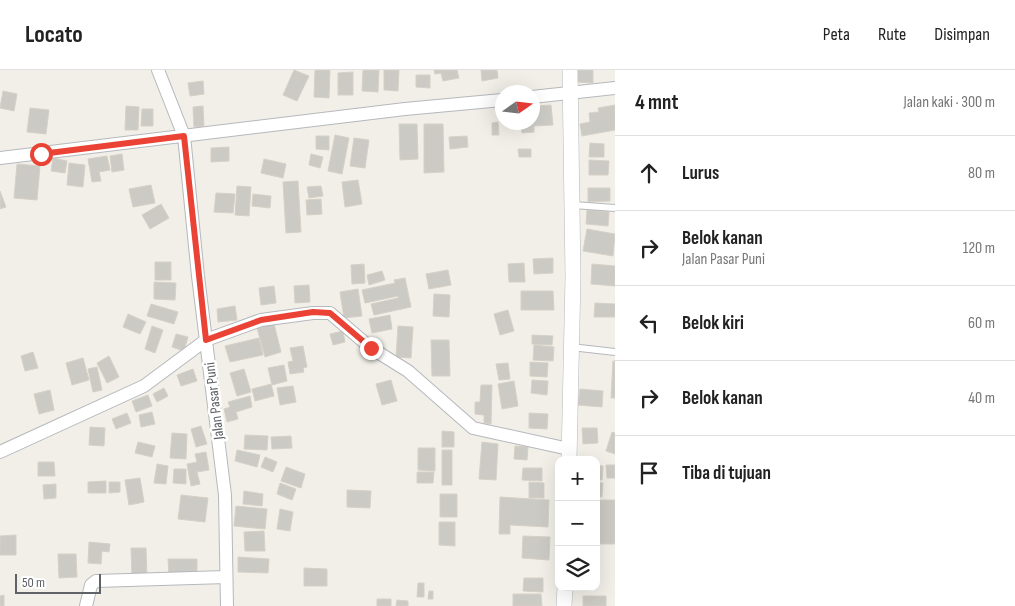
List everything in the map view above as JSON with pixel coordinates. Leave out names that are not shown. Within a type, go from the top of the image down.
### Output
[{"type":"street","name":"Jalan Pasar Puni","points":[[158,70],[184,136],[225,495],[227,606]]},
{"type":"street","points":[[0,452],[144,386],[206,340],[261,320],[313,312],[330,313],[371,348],[408,371],[473,428],[569,454],[572,205],[570,70]]},
{"type":"street","points":[[540,96],[615,88]]},
{"type":"street","points":[[0,158],[495,101]]},
{"type":"street","points":[[86,606],[91,585],[96,581],[226,577]]},
{"type":"street","points":[[564,591],[564,606]]},
{"type":"lane","points":[[572,205],[615,208]]},
{"type":"lane","points":[[571,347],[615,352]]},
{"type":"building","points":[[294,70],[309,76],[297,101],[283,95]]},
{"type":"building","points":[[315,70],[330,70],[329,98],[314,97]]},
{"type":"building","points":[[363,70],[379,70],[378,92],[362,91]]},
{"type":"building","points":[[384,70],[399,70],[398,91],[384,90]]},
{"type":"building","points":[[434,70],[457,70],[459,78],[443,81],[441,73],[435,74]]},
{"type":"building","points":[[481,70],[497,70],[498,78],[482,81]]},
{"type":"building","points":[[577,70],[593,70],[593,83],[577,82]]},
{"type":"building","points":[[353,72],[353,95],[338,95],[338,73]]},
{"type":"building","points":[[416,75],[430,75],[430,88],[416,87]]},
{"type":"building","points":[[203,81],[204,94],[190,96],[188,83]]},
{"type":"building","points":[[3,91],[17,94],[14,111],[0,108]]},
{"type":"building","points":[[551,105],[553,125],[540,126],[540,106]]},
{"type":"building","points":[[615,105],[615,130],[582,136],[580,124],[590,122],[589,113],[599,112],[598,108]]},
{"type":"building","points":[[126,106],[139,107],[138,130],[125,130]]},
{"type":"building","points":[[203,106],[204,126],[194,127],[193,107]]},
{"type":"building","points":[[30,108],[49,110],[46,134],[27,132]]},
{"type":"building","points":[[142,109],[153,109],[153,126],[141,126]]},
{"type":"building","points":[[495,122],[495,130],[499,130],[499,135],[492,135],[492,123]]},
{"type":"building","points":[[399,124],[417,124],[418,159],[400,160]]},
{"type":"building","points":[[424,124],[443,124],[444,172],[424,173]]},
{"type":"building","points":[[522,130],[534,130],[534,132],[522,133]]},
{"type":"building","points":[[335,135],[349,138],[342,174],[328,171]]},
{"type":"building","points":[[316,136],[329,136],[329,150],[316,149]]},
{"type":"building","points":[[467,136],[468,147],[450,149],[449,137]]},
{"type":"building","points":[[354,138],[369,140],[365,168],[350,166]]},
{"type":"building","points":[[590,143],[604,144],[604,157],[589,157]]},
{"type":"building","points":[[229,147],[229,161],[211,162],[211,148]]},
{"type":"building","points":[[518,149],[531,149],[531,157],[519,157]]},
{"type":"building","points":[[122,154],[124,170],[112,172],[110,156]]},
{"type":"building","points":[[311,154],[323,157],[320,168],[309,165]]},
{"type":"building","points":[[107,156],[110,170],[99,172],[101,181],[92,182],[88,159]]},
{"type":"building","points":[[53,158],[67,161],[65,173],[51,171]]},
{"type":"building","points":[[264,159],[286,164],[283,178],[261,173]]},
{"type":"building","points":[[589,160],[609,161],[608,175],[589,175]]},
{"type":"building","points":[[69,163],[85,165],[83,187],[67,185]]},
{"type":"building","points":[[17,164],[40,166],[37,200],[14,198]]},
{"type":"building","points":[[358,180],[362,204],[345,207],[342,182]]},
{"type":"building","points":[[298,181],[301,232],[286,233],[283,182]]},
{"type":"building","points":[[151,185],[155,203],[133,207],[129,189]]},
{"type":"building","points":[[237,186],[251,187],[249,216],[235,215]]},
{"type":"building","points":[[321,186],[323,196],[309,198],[307,187]]},
{"type":"building","points":[[588,188],[610,188],[610,201],[588,202]]},
{"type":"building","points":[[0,191],[6,207],[0,209]]},
{"type":"building","points":[[216,193],[235,194],[233,213],[214,212]]},
{"type":"building","points":[[253,194],[271,196],[270,208],[252,206]]},
{"type":"building","points":[[321,199],[322,214],[307,215],[306,200]]},
{"type":"building","points":[[161,204],[169,218],[150,229],[142,215]]},
{"type":"building","points":[[587,210],[609,212],[608,226],[586,224]]},
{"type":"building","points":[[587,229],[615,234],[613,256],[583,251]]},
{"type":"building","points":[[553,258],[553,273],[534,274],[533,259]]},
{"type":"building","points":[[155,262],[171,262],[171,280],[155,280]]},
{"type":"building","points":[[524,263],[525,282],[509,282],[508,264]]},
{"type":"building","points":[[364,264],[365,283],[352,284],[351,265]]},
{"type":"building","points":[[592,264],[615,266],[615,286],[591,284]]},
{"type":"building","points":[[448,270],[451,285],[429,289],[426,274]]},
{"type":"building","points":[[382,271],[385,280],[369,285],[367,275]]},
{"type":"building","points":[[405,278],[411,307],[374,315],[371,304],[398,298],[398,296],[365,303],[362,290],[395,283],[394,280]]},
{"type":"building","points":[[154,282],[176,283],[175,300],[154,299]]},
{"type":"building","points":[[309,285],[310,302],[295,303],[294,286]]},
{"type":"building","points":[[274,286],[276,303],[261,305],[259,288]]},
{"type":"building","points":[[358,289],[362,316],[344,318],[340,292]]},
{"type":"building","points":[[521,291],[553,291],[554,310],[521,310]]},
{"type":"building","points":[[434,294],[450,295],[449,317],[433,316]]},
{"type":"building","points":[[595,303],[615,304],[615,317],[594,317]]},
{"type":"building","points":[[151,304],[178,312],[174,324],[147,316]]},
{"type":"building","points":[[235,306],[237,320],[218,322],[217,309]]},
{"type":"building","points":[[508,310],[514,331],[500,335],[494,314]]},
{"type":"building","points":[[128,314],[146,322],[140,334],[123,327]]},
{"type":"building","points":[[390,315],[392,329],[372,333],[369,319]]},
{"type":"building","points":[[274,324],[281,352],[265,357],[257,328]]},
{"type":"building","points":[[152,326],[163,330],[155,353],[145,349]]},
{"type":"building","points":[[398,326],[413,327],[411,358],[396,357]]},
{"type":"building","points":[[343,331],[345,342],[333,345],[330,334]]},
{"type":"building","points":[[176,334],[188,337],[184,351],[172,347]]},
{"type":"building","points":[[532,335],[553,336],[552,345],[532,344]]},
{"type":"building","points":[[259,338],[263,355],[230,362],[225,346]]},
{"type":"building","points":[[431,340],[449,340],[450,376],[432,376]]},
{"type":"building","points":[[534,345],[554,347],[553,361],[533,360]]},
{"type":"building","points":[[303,346],[307,367],[303,368],[304,372],[290,374],[288,362],[293,361],[290,348]]},
{"type":"building","points":[[33,352],[38,368],[25,371],[21,356]]},
{"type":"building","points":[[109,356],[119,377],[107,383],[97,363]]},
{"type":"building","points":[[83,358],[89,380],[72,385],[66,363]]},
{"type":"building","points":[[613,361],[615,361],[615,398],[611,398]]},
{"type":"building","points":[[530,362],[548,363],[547,377],[530,376]]},
{"type":"building","points":[[508,363],[510,379],[499,380],[496,364]]},
{"type":"building","points":[[284,365],[287,381],[272,385],[268,368]]},
{"type":"building","points":[[97,367],[102,390],[93,392],[88,369]]},
{"type":"building","points":[[193,369],[197,381],[181,386],[177,375]]},
{"type":"building","points":[[244,369],[251,392],[237,396],[230,373]]},
{"type":"building","points":[[391,380],[397,401],[382,405],[376,384]]},
{"type":"building","points":[[532,380],[548,381],[547,395],[531,393]]},
{"type":"building","points":[[514,381],[518,406],[502,409],[498,384]]},
{"type":"building","points":[[271,384],[274,396],[255,401],[252,389]]},
{"type":"building","points":[[481,385],[492,385],[491,424],[484,423],[484,415],[475,414],[475,402],[480,402]]},
{"type":"building","points":[[293,386],[296,402],[280,405],[277,388]]},
{"type":"building","points":[[164,388],[168,396],[157,402],[153,394]]},
{"type":"building","points":[[580,389],[603,391],[602,407],[578,405]]},
{"type":"building","points":[[50,390],[54,410],[39,414],[34,394]]},
{"type":"building","points":[[148,395],[152,406],[136,412],[132,401]]},
{"type":"building","points":[[250,396],[252,407],[236,412],[238,419],[227,422],[224,409],[230,407],[228,402]]},
{"type":"building","points":[[152,412],[155,424],[141,427],[139,415]]},
{"type":"building","points":[[127,413],[131,423],[116,429],[112,419]]},
{"type":"building","points":[[529,413],[548,414],[547,429],[529,428]]},
{"type":"building","points":[[201,426],[207,444],[196,447],[191,429]]},
{"type":"building","points":[[90,427],[105,428],[104,446],[89,445]]},
{"type":"building","points":[[582,428],[597,428],[598,443],[583,444]]},
{"type":"building","points":[[442,431],[454,432],[454,447],[442,447]]},
{"type":"building","points":[[612,432],[615,433],[615,454],[606,451]]},
{"type":"building","points":[[172,433],[187,434],[186,459],[170,458]]},
{"type":"building","points":[[245,435],[268,436],[267,450],[244,449]]},
{"type":"building","points":[[291,436],[292,448],[272,449],[271,437]]},
{"type":"building","points":[[138,442],[155,446],[152,457],[135,453]]},
{"type":"building","points":[[482,442],[498,444],[496,480],[479,479]]},
{"type":"building","points":[[515,446],[528,447],[527,460],[514,459]]},
{"type":"building","points":[[418,448],[435,448],[435,471],[418,470]]},
{"type":"building","points":[[237,450],[260,455],[257,467],[235,461]]},
{"type":"building","points":[[442,450],[452,450],[452,485],[442,485]]},
{"type":"building","points":[[206,452],[209,470],[197,472],[200,484],[191,486],[187,464],[197,462],[195,454]]},
{"type":"building","points":[[265,457],[277,462],[273,472],[261,467]]},
{"type":"building","points":[[38,462],[54,462],[55,476],[38,476]]},
{"type":"building","points":[[157,464],[168,466],[166,484],[154,483]]},
{"type":"building","points":[[606,465],[615,465],[615,478],[607,478]]},
{"type":"building","points":[[600,466],[603,466],[602,480],[600,480]]},
{"type":"building","points":[[286,467],[305,474],[301,488],[281,481]]},
{"type":"building","points":[[523,468],[542,468],[542,481],[522,480]]},
{"type":"building","points":[[174,469],[186,469],[186,484],[173,483]]},
{"type":"building","points":[[417,472],[434,472],[433,483],[417,483]]},
{"type":"building","points":[[140,478],[144,502],[129,505],[125,480]]},
{"type":"building","points":[[106,481],[106,493],[88,493],[88,482]]},
{"type":"building","points":[[109,482],[120,482],[120,492],[109,493]]},
{"type":"building","points":[[529,482],[544,483],[544,498],[529,498]]},
{"type":"building","points":[[280,483],[296,489],[292,500],[277,494]]},
{"type":"building","points":[[600,483],[603,483],[602,497],[600,497]]},
{"type":"building","points":[[56,484],[56,498],[44,499],[43,485]]},
{"type":"building","points":[[347,490],[371,491],[370,508],[347,507]]},
{"type":"building","points":[[244,491],[263,494],[262,506],[243,504]]},
{"type":"building","points":[[440,494],[457,494],[457,517],[440,517]]},
{"type":"building","points":[[181,495],[208,498],[205,522],[178,519]]},
{"type":"building","points":[[500,497],[549,500],[548,527],[510,525],[510,534],[499,534]]},
{"type":"building","points":[[600,500],[615,500],[615,544],[600,544]]},
{"type":"building","points":[[236,506],[267,509],[265,529],[234,526]]},
{"type":"building","points":[[280,509],[293,512],[290,531],[277,529]]},
{"type":"building","points":[[439,522],[455,522],[455,546],[439,545]]},
{"type":"building","points":[[264,531],[265,551],[245,551],[244,532]]},
{"type":"building","points":[[16,535],[16,555],[0,555],[0,536]]},
{"type":"building","points":[[523,536],[550,537],[549,560],[522,558]]},
{"type":"building","points":[[89,542],[110,544],[109,552],[102,551],[101,564],[88,563]]},
{"type":"building","points":[[131,548],[146,548],[147,576],[132,576]]},
{"type":"building","points":[[58,554],[76,554],[77,577],[59,578]]},
{"type":"building","points":[[238,557],[269,559],[268,573],[238,572]]},
{"type":"building","points":[[168,559],[197,559],[197,576],[169,577]]},
{"type":"building","points":[[304,568],[327,569],[327,586],[304,586]]},
{"type":"building","points":[[524,578],[543,578],[543,592],[523,591]]},
{"type":"building","points":[[418,583],[424,583],[424,597],[417,597]]},
{"type":"building","points":[[429,591],[433,591],[433,599],[428,599]]},
{"type":"building","points":[[513,594],[541,594],[542,606],[513,606]]},
{"type":"building","points":[[4,595],[4,606],[0,606],[0,596]]},
{"type":"building","points":[[583,596],[606,596],[606,606],[583,606]]},
{"type":"building","points":[[377,599],[391,599],[391,606],[377,606]]},
{"type":"building","points":[[397,600],[408,601],[408,606],[396,606]]},
{"type":"route","points":[[41,154],[184,136],[206,340],[261,320],[313,312],[330,313],[371,348]]}]
